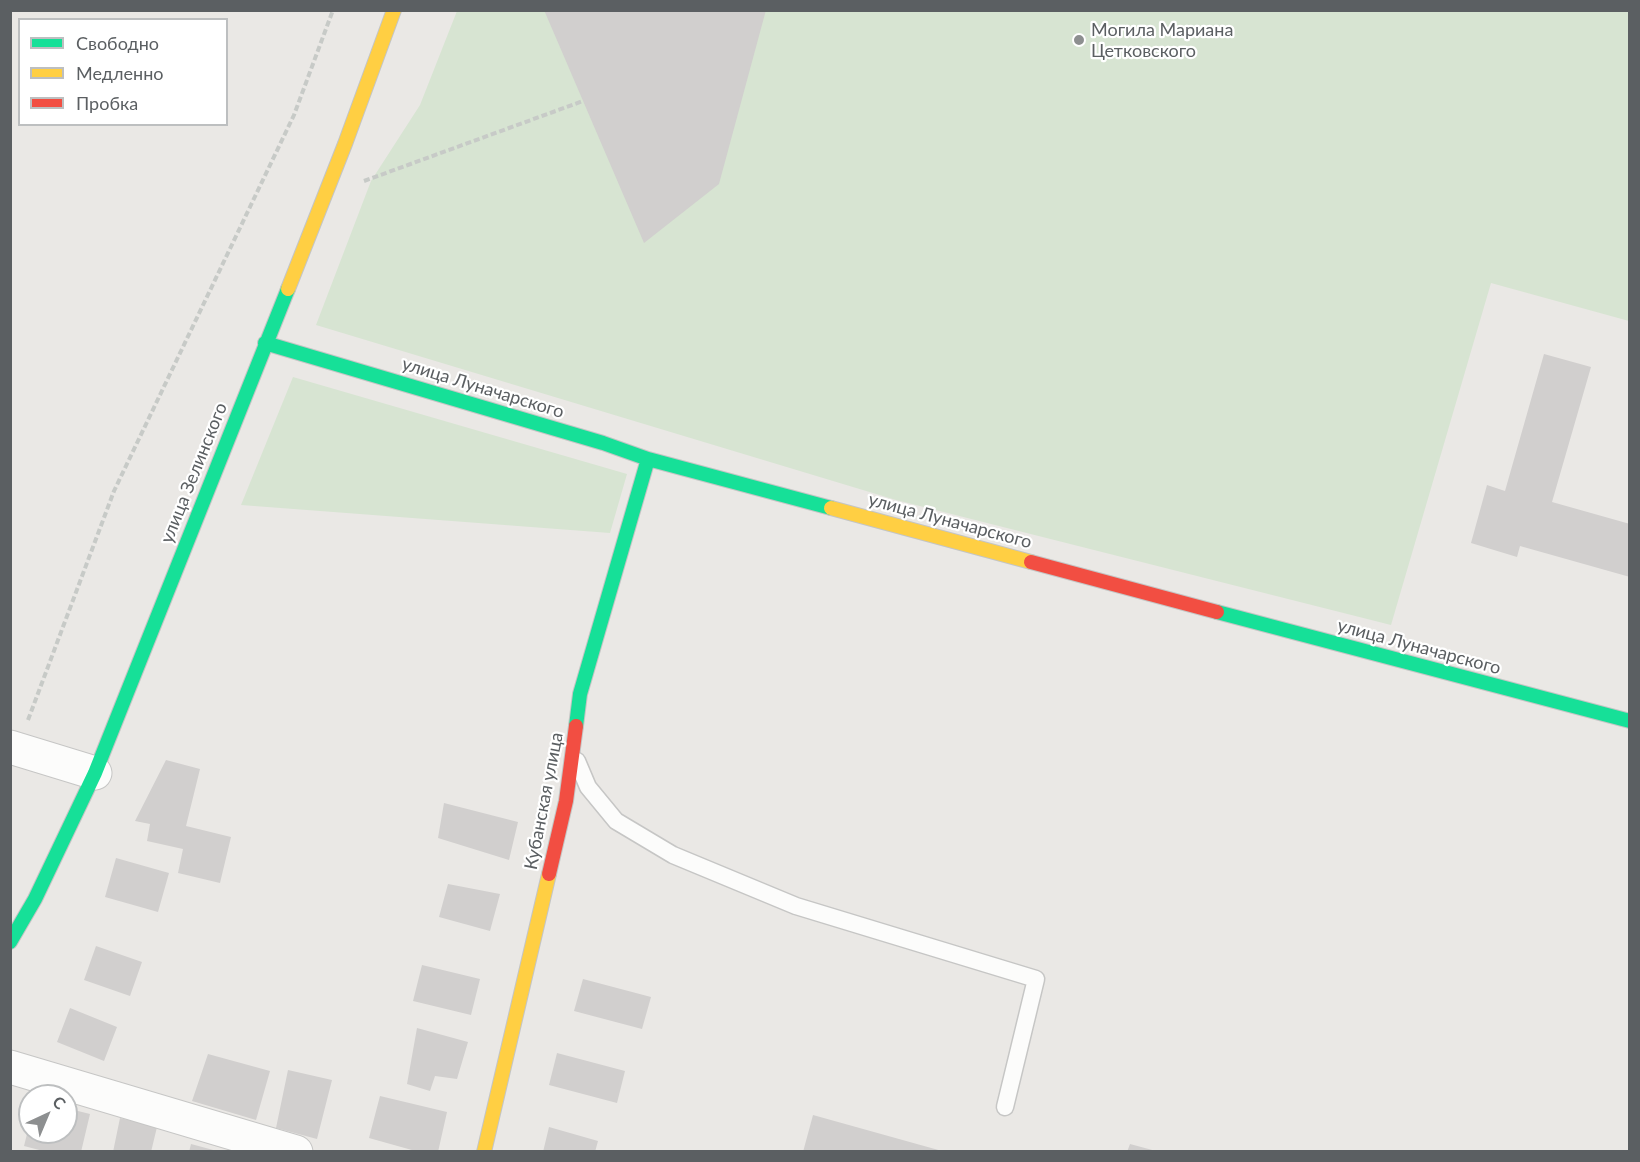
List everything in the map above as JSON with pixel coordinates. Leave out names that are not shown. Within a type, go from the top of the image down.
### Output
[{"type":"street","name":"улица Зелинского","points":[[10,942],[35,899],[95,773],[324,196],[394,10]]},
{"type":"street","name":"улица Луначарского","points":[[265,343],[603,443],[648,459],[1629,721]]},
{"type":"street","name":"Кубанская улица","points":[[484,1152],[566,801],[580,694],[648,459]]},
{"type":"street","points":[[14,748],[95,773]]},
{"type":"street","points":[[10,1067],[296,1152]]},
{"type":"lane","points":[[573,752],[588,787],[616,821],[673,855],[796,906],[1036,980],[1005,1107]]},
{"type":"path","points":[[14,748],[114,491],[294,116],[333,10]]},
{"type":"path","points":[[324,196],[583,101]]},
{"type":"green space","points":[[457,11],[1629,11],[1629,321],[1491,283],[1391,625],[896,500],[316,325],[371,181],[420,105]]},
{"type":"green space","points":[[293,377],[627,474],[610,533],[241,505]]},
{"type":"building","points":[[544,10],[766,10],[719,184],[644,243]]},
{"type":"building","points":[[1544,354],[1591,367],[1552,502],[1630,524],[1630,577],[1520,546],[1517,557],[1471,543],[1487,485],[1505,491]]},
{"type":"building","points":[[166,760],[200,769],[186,826],[231,837],[220,883],[178,873],[183,849],[147,841],[150,824],[135,821]]},
{"type":"building","points":[[444,803],[518,822],[509,860],[438,838]]},
{"type":"building","points":[[116,858],[169,873],[158,912],[105,897]]},
{"type":"building","points":[[448,884],[500,894],[490,931],[439,917]]},
{"type":"building","points":[[96,946],[142,962],[130,996],[84,980]]},
{"type":"building","points":[[422,965],[480,979],[471,1015],[413,1001]]},
{"type":"building","points":[[583,979],[651,997],[642,1029],[574,1011]]},
{"type":"building","points":[[70,1008],[117,1027],[104,1061],[57,1042]]},
{"type":"building","points":[[417,1028],[468,1042],[457,1079],[435,1076],[430,1091],[407,1084]]},
{"type":"building","points":[[557,1053],[625,1071],[617,1103],[549,1085]]},
{"type":"building","points":[[208,1054],[270,1071],[256,1120],[192,1101]]},
{"type":"building","points":[[288,1070],[332,1080],[317,1139],[276,1128]]},
{"type":"building","points":[[380,1096],[447,1112],[438,1152],[419,1152],[369,1138]]},
{"type":"building","points":[[78,1111],[90,1114],[81,1152],[47,1152],[24,1146],[24,1144],[78,1144]]},
{"type":"building","points":[[813,1115],[942,1151],[942,1152],[803,1152]]},
{"type":"building","points":[[120,1118],[157,1127],[151,1152],[113,1152]]},
{"type":"building","points":[[549,1127],[598,1141],[595,1152],[543,1152]]},
{"type":"building","points":[[191,1144],[217,1151],[217,1152],[189,1152]]},
{"type":"building","points":[[1130,1144],[1156,1151],[1156,1152],[1127,1152]]},
{"type":"traffic: fast","points":[[10,942],[35,899],[95,773],[288,289]]},
{"type":"traffic: fast","points":[[265,343],[603,443],[648,459],[831,508]]},
{"type":"traffic: fast","points":[[576,726],[580,694],[648,459]]},
{"type":"traffic: fast","points":[[1217,612],[1630,721]]},
{"type":"traffic: slow","points":[[288,289],[394,10]]},
{"type":"traffic: slow","points":[[831,508],[1031,562]]},
{"type":"traffic: slow","points":[[484,1152],[549,874]]},
{"type":"traffic: jam","points":[[1031,562],[1217,612]]},
{"type":"traffic: jam","points":[[549,874],[566,801],[576,726]]},
{"type":"place","name":"Могила Мариана Цетковского","points":[[1079,40]]}]
